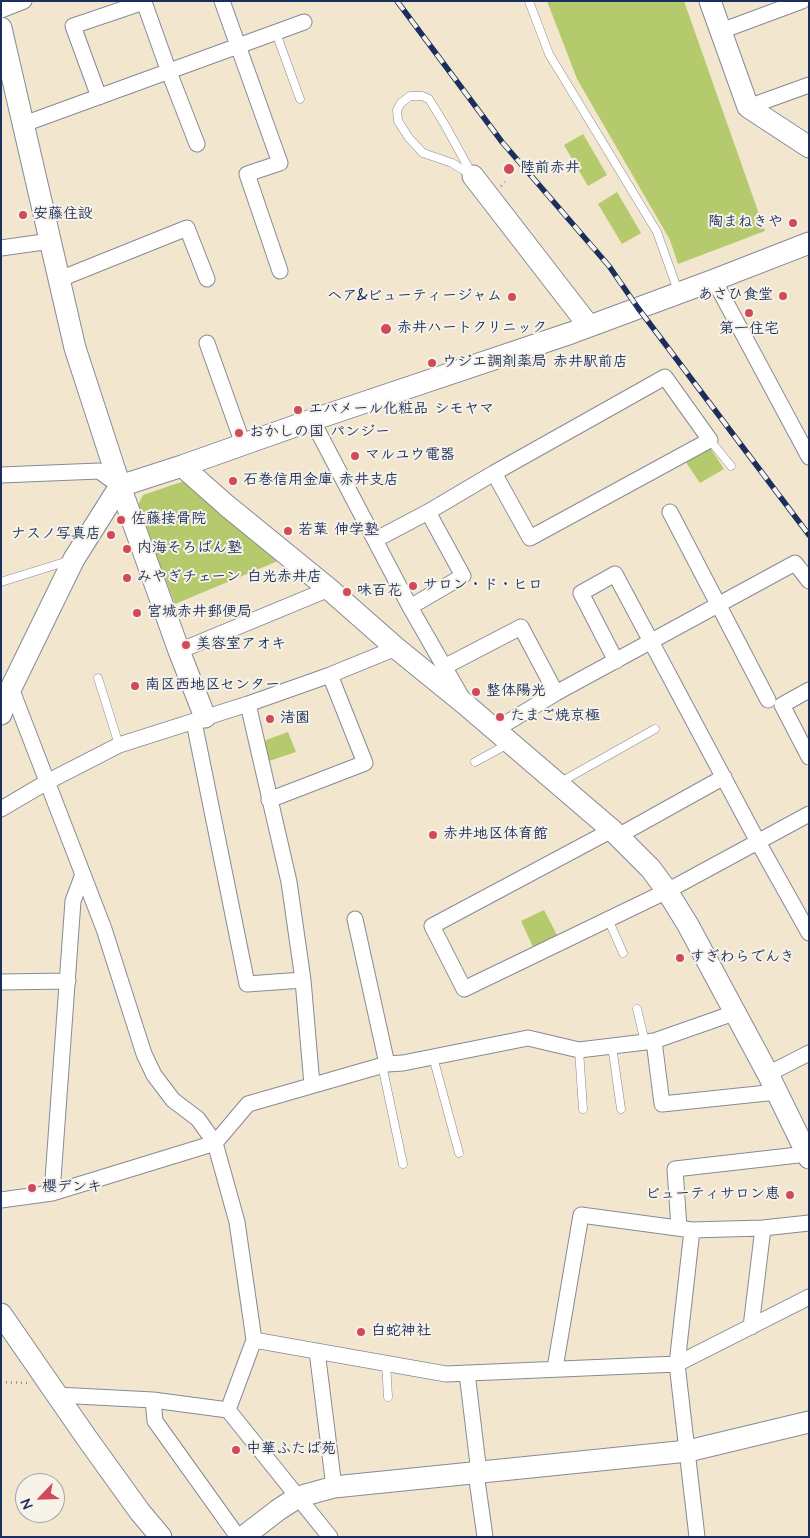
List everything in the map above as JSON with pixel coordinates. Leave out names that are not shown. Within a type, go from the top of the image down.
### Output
[{"type":"street","points":[[1,10],[24,1]]},
{"type":"street","points":[[222,1],[280,163],[247,174],[280,271]]},
{"type":"street","points":[[710,1],[748,107],[809,146]]},
{"type":"street","points":[[721,31],[802,1]]},
{"type":"street","points":[[98,97],[73,26],[144,2],[197,144]]},
{"type":"street","points":[[24,124],[304,22]]},
{"type":"street","points":[[1,28],[75,348],[120,486],[179,651],[200,720],[247,984],[303,980]]},
{"type":"street","points":[[748,107],[809,85]]},
{"type":"street","points":[[473,176],[589,326]]},
{"type":"street","points":[[60,279],[186,228],[207,279]]},
{"type":"street","points":[[1,248],[51,241]]},
{"type":"street","points":[[1,714],[11,688],[74,559],[120,486],[589,326],[809,243]]},
{"type":"street","points":[[714,280],[809,457]]},
{"type":"street","points":[[207,343],[243,444]]},
{"type":"street","points":[[375,540],[428,512],[494,473],[665,376],[710,440],[530,538],[494,473]]},
{"type":"street","points":[[312,420],[410,607],[465,704]]},
{"type":"street","points":[[182,466],[226,505],[329,589],[396,648],[465,704],[615,833],[651,869],[688,925],[772,1083],[808,1156],[675,1169],[686,1229],[676,1364],[697,1537]]},
{"type":"street","points":[[1,475],[98,471],[120,486]]},
{"type":"street","points":[[410,607],[463,576],[428,512]]},
{"type":"street","points":[[670,512],[768,700]]},
{"type":"street","points":[[502,737],[556,693],[795,563],[809,581]]},
{"type":"street","points":[[616,661],[581,592],[615,574],[758,842],[809,933]]},
{"type":"street","points":[[179,651],[329,589]]},
{"type":"street","points":[[444,667],[521,627],[556,693]]},
{"type":"street","points":[[1,809],[47,782],[119,745],[248,704],[330,675],[396,648]]},
{"type":"street","points":[[269,800],[365,763],[330,675]]},
{"type":"street","points":[[11,688],[104,929],[144,1054],[154,1075],[173,1100],[198,1119],[215,1143],[237,1222],[254,1340],[228,1410]]},
{"type":"street","points":[[809,690],[782,705],[809,757]]},
{"type":"street","points":[[248,704],[289,882],[303,980],[312,1085]]},
{"type":"street","points":[[724,777],[432,926],[464,989],[667,891],[809,814]]},
{"type":"street","points":[[52,1192],[73,901],[83,874]]},
{"type":"street","points":[[355,919],[385,1065]]},
{"type":"street","points":[[1,982],[68,981]]},
{"type":"street","points":[[1,1200],[52,1192],[215,1143],[248,1104],[385,1065],[528,1038],[579,1050],[649,1041],[734,1013]]},
{"type":"street","points":[[649,1041],[662,1104],[772,1083],[809,1054]]},
{"type":"street","points":[[555,1368],[581,1215],[686,1229],[763,1228],[809,1222]]},
{"type":"street","points":[[750,1327],[763,1228]]},
{"type":"street","points":[[254,1340],[446,1374],[676,1364],[809,1296]]},
{"type":"street","points":[[1,1314],[140,1512],[161,1537]]},
{"type":"street","points":[[317,1351],[334,1487]]},
{"type":"street","points":[[467,1373],[485,1537]]},
{"type":"street","points":[[53,1390],[228,1410],[330,1537]]},
{"type":"street","points":[[153,1400],[155,1421],[238,1537]]},
{"type":"street","points":[[243,1537],[298,1497],[334,1487],[688,1451],[809,1422]]},
{"type":"lane","points":[[529,1],[549,54],[657,232],[679,293]]},
{"type":"lane","points":[[276,32],[300,99]]},
{"type":"lane","points":[[410,96],[422,96],[429,99],[473,176],[452,163],[423,153],[398,121],[397,110],[401,103],[410,96]]},
{"type":"lane","points":[[710,440],[731,466]]},
{"type":"lane","points":[[1,582],[74,559]]},
{"type":"lane","points":[[98,678],[119,745]]},
{"type":"lane","points":[[558,784],[655,729]]},
{"type":"lane","points":[[474,762],[502,737]]},
{"type":"lane","points":[[608,919],[623,953]]},
{"type":"lane","points":[[637,1009],[649,1041]]},
{"type":"lane","points":[[612,1046],[621,1109]]},
{"type":"lane","points":[[579,1050],[583,1110]]},
{"type":"lane","points":[[433,1057],[459,1153]]},
{"type":"lane","points":[[385,1065],[403,1164]]},
{"type":"lane","points":[[386,1363],[388,1397]]},
{"type":"path","points":[[1,1382],[53,1390]]},
{"type":"green space","points":[[547,1],[684,1],[765,231],[678,264],[670,240],[577,79]]},
{"type":"green space","points":[[583,134],[607,175],[588,186],[564,145]]},
{"type":"green space","points":[[617,192],[641,233],[622,244],[598,204]]},
{"type":"green space","points":[[706,448],[711,449],[724,469],[700,483],[685,461]]},
{"type":"green space","points":[[190,479],[285,558],[175,604],[137,507],[143,495]]},
{"type":"green space","points":[[288,732],[296,752],[269,761],[264,745],[266,740]]},
{"type":"green space","points":[[544,910],[557,935],[533,947],[521,921]]},
{"type":"railway","points":[[397,1],[502,142],[609,266],[638,308],[809,535]]},
{"type":"place","name":"陸前赤井","points":[[509,169]]},
{"type":"place","name":"安藤住設","points":[[23,215]]},
{"type":"place","name":"陶まねきや","points":[[793,223]]},
{"type":"place","name":"あさひ食堂","points":[[783,296]]},
{"type":"place","name":"ヘア&ビューティージャム","points":[[512,297]]},
{"type":"place","name":"第一住宅","points":[[749,313]]},
{"type":"place","name":"赤井ハートクリニック","points":[[386,329]]},
{"type":"place","name":"ウジエ調剤薬局 赤井駅前店","points":[[432,363]]},
{"type":"place","name":"エバメール化粧品 シモヤマ","points":[[298,410]]},
{"type":"place","name":"おかしの国 パンジー","points":[[239,433]]},
{"type":"place","name":"マルユウ電器","points":[[355,456]]},
{"type":"place","name":"石巻信用金庫 赤井支店","points":[[233,481]]},
{"type":"place","name":"佐藤接骨院","points":[[121,520]]},
{"type":"place","name":"若葉 伸学塾","points":[[288,531]]},
{"type":"place","name":"ナスノ写真店","points":[[111,535]]},
{"type":"place","name":"内海そろばん塾","points":[[127,549]]},
{"type":"place","name":"みやぎチェーン 白光赤井店","points":[[127,578]]},
{"type":"place","name":"サロン・ド・ヒロ","points":[[413,586]]},
{"type":"place","name":"味百花","points":[[347,592]]},
{"type":"place","name":"宮城赤井郵便局","points":[[137,613]]},
{"type":"place","name":"美容室アオキ","points":[[186,645]]},
{"type":"place","name":"南区西地区センター","points":[[135,686]]},
{"type":"place","name":"整体陽光","points":[[476,692]]},
{"type":"place","name":"たまご焼京極","points":[[500,717]]},
{"type":"place","name":"渚園","points":[[270,719]]},
{"type":"place","name":"赤井地区体育館","points":[[433,835]]},
{"type":"place","name":"すぎわらでんき","points":[[680,958]]},
{"type":"place","name":"櫻デンキ","points":[[32,1188]]},
{"type":"place","name":"ビューティサロン恵","points":[[790,1195]]},
{"type":"place","name":"白蛇神社","points":[[361,1332]]},
{"type":"place","name":"中華ふたば苑","points":[[236,1450]]}]
